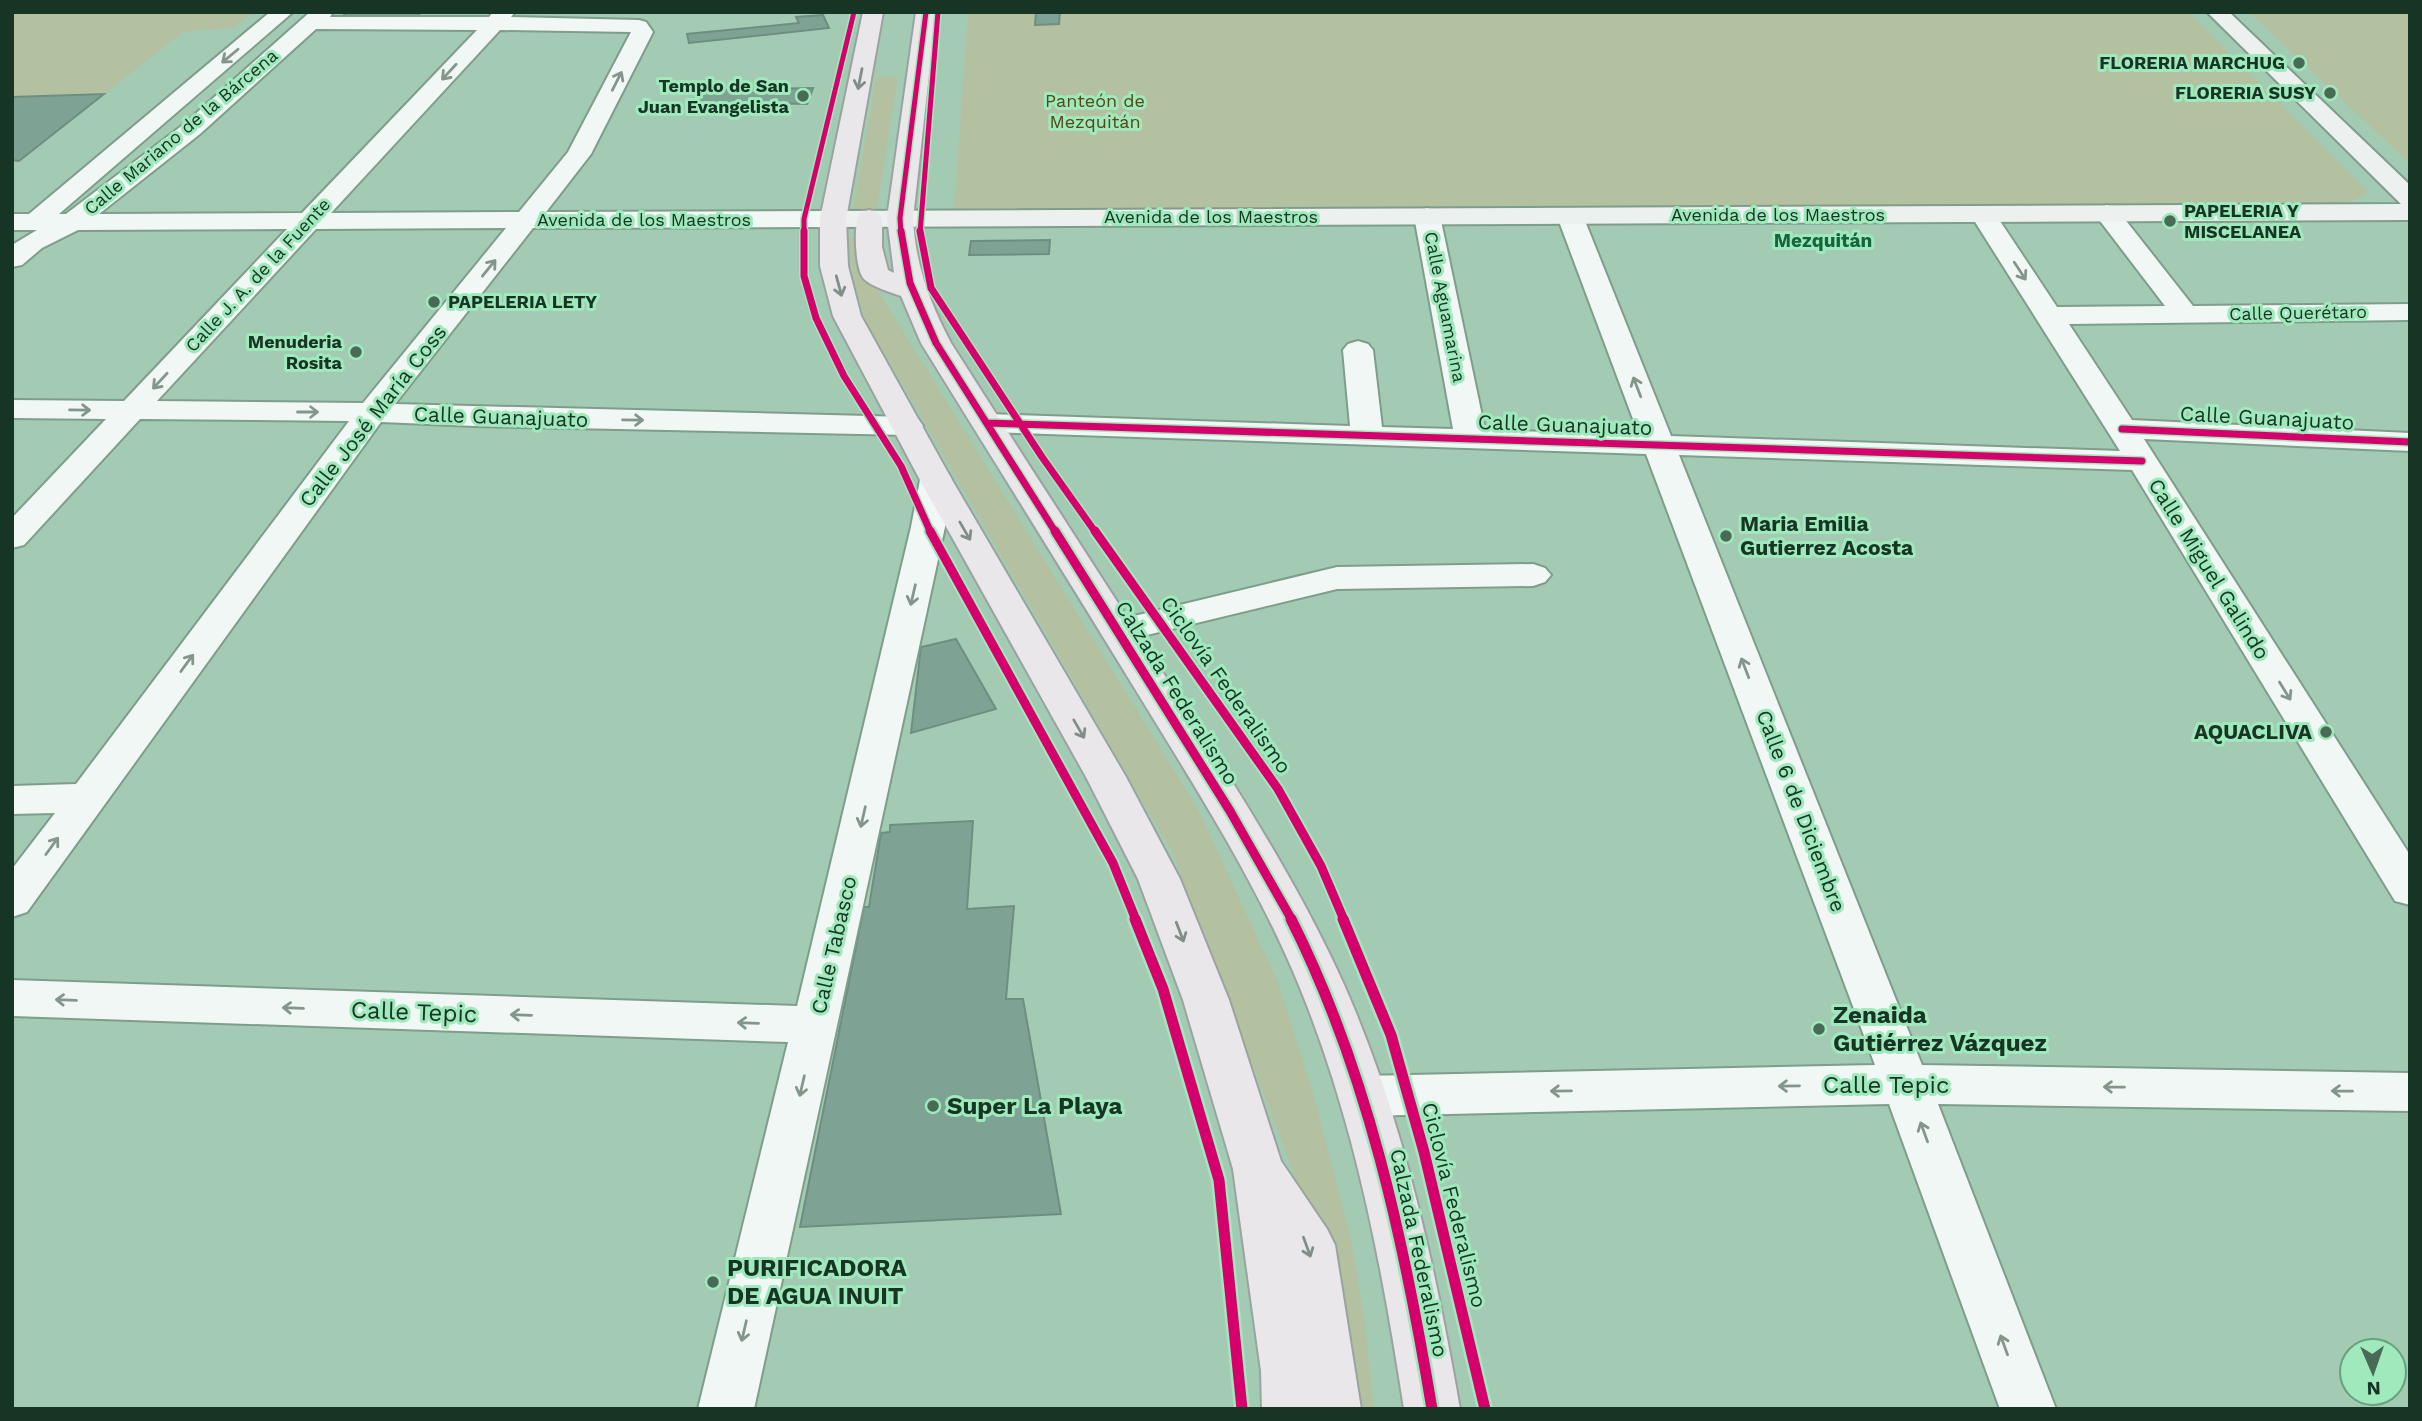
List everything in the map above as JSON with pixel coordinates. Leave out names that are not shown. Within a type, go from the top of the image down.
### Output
[{"type":"main road","name":"Calzada Federalismo","points":[[873,12],[867,218],[900,248],[912,291],[936,343],[1245,833],[1299,934],[1342,1036],[1377,1142],[1419,1328],[1432,1409]]},
{"type":"main road","name":"Calzada Federalismo","points":[[926,12],[867,218],[834,266],[847,316],[936,480],[1106,777],[1159,879],[1206,1000],[1258,1169],[1289,1371],[1290,1409]]},
{"type":"main road","points":[[1258,1169],[1309,1245],[1333,1409]]},
{"type":"street","name":"Calle Mariano de la Bárcena","points":[[12,259],[26,229],[283,12]]},
{"type":"street","points":[[2217,12],[2410,199]]},
{"type":"street","points":[[317,18],[501,17]]},
{"type":"street","name":"Calle José María Coss","points":[[12,901],[372,412],[579,154],[642,32],[639,26],[501,17]]},
{"type":"street","name":"Calle J. A. de la Fuente","points":[[12,538],[501,17]]},
{"type":"street","name":"Calle Mariano de la Bárcena","points":[[26,229],[71,223],[192,129],[317,18]]},
{"type":"street","name":"Avenida de los Maestros","points":[[71,223],[2410,212]]},
{"type":"street","points":[[2107,213],[2185,314]]},
{"type":"street","name":"Calle Miguel Galindo","points":[[1983,214],[2122,429],[2410,890]]},
{"type":"street","name":"Calle Aguamarina","points":[[1427,216],[1471,439]]},
{"type":"street","name":"Calle 6 de Diciembre","points":[[1570,216],[1906,1084],[2028,1409]]},
{"type":"street","name":"Calle Querétaro","points":[[2049,316],[2410,312]]},
{"type":"street","points":[[1358,349],[1367,436]]},
{"type":"street","name":"Calle Guanajuato","points":[[12,409],[372,412],[488,418],[906,425]]},
{"type":"street","name":"Calle Guanajuato","points":[[987,423],[2142,461]]},
{"type":"street","name":"Calle Guanajuato","points":[[2122,429],[2410,442]]},
{"type":"street","name":"Calle Tabasco","points":[[726,1409],[816,1025],[928,527],[936,480]]},
{"type":"street","points":[[1118,631],[1337,578],[1533,575]]},
{"type":"street","points":[[12,800],[87,798]]},
{"type":"street","name":"Calle Tepic","points":[[12,998],[816,1025]]},
{"type":"street","name":"Calle Tepic","points":[[1362,1096],[1906,1084],[2410,1092]]},
{"type":"green space","points":[[12,12],[254,12],[235,27],[183,32],[12,167]]},
{"type":"green space","name":"Panteón de Mezquitán","points":[[968,12],[2189,12],[2369,192],[2352,202],[966,213],[954,208]]},
{"type":"green space","points":[[2249,12],[2410,12],[2410,164]]},
{"type":"green space","points":[[898,76],[877,211],[853,211],[876,77]]},
{"type":"green space","points":[[849,238],[863,238],[868,274],[1198,809],[1278,982],[1312,1089],[1351,1239],[1365,1323],[1374,1409],[1347,1409],[1320,1243],[1173,854],[865,319],[853,277]]},
{"type":"building","points":[[347,12],[421,12],[416,18],[341,18]]},
{"type":"building","points":[[1036,12],[1060,12],[1059,24],[1035,25]]},
{"type":"building","points":[[823,15],[829,28],[689,43],[687,34],[799,23],[796,17]]},
{"type":"building","points":[[701,88],[813,88],[807,104],[691,104]]},
{"type":"building","points":[[104,94],[19,161],[12,160],[12,97]]},
{"type":"building","points":[[1050,240],[1049,254],[969,255],[971,241]]},
{"type":"building","points":[[956,639],[996,709],[911,733],[921,647]]},
{"type":"building","name":"Super La Playa","points":[[973,821],[967,909],[1014,906],[1006,999],[1023,999],[1061,1214],[800,1227],[864,907],[869,907],[881,833],[890,832],[890,825]]},
{"type":"cycle path","points":[[854,12],[804,219],[804,276],[816,318],[844,376],[901,466],[928,527],[1113,863],[1163,989],[1219,1180],[1242,1409]]},
{"type":"cycle path","points":[[926,12],[900,218],[903,252],[915,298],[936,343],[1230,811],[1298,933],[1346,1047],[1383,1166],[1411,1287],[1432,1409]]},
{"type":"cycle path","name":"Ciclovía Federalismo","points":[[938,12],[920,218],[920,239],[931,288],[1042,457],[1278,789],[1321,866],[1391,1035],[1424,1152],[1485,1409]]},
{"type":"cycle path","points":[[987,423],[2142,461]]},
{"type":"cycle path","points":[[2122,429],[2410,442]]},
{"type":"place","name":"FLORERIA MARCHUG","points":[[2299,63]]},
{"type":"place","name":"FLORERIA SUSY","points":[[2330,93]]},
{"type":"place","name":"Templo de San Juan Evangelista","points":[[803,96]]},
{"type":"place","name":"PAPELERIA Y MISCELANEA","points":[[2170,221]]},
{"type":"place","name":"PAPELERIA LETY","points":[[434,302]]},
{"type":"place","name":"Menuderia Rosita","points":[[356,352]]},
{"type":"place","name":"Maria Emilia Gutierrez Acosta","points":[[1726,536]]},
{"type":"place","name":"AQUACLIVA","points":[[2326,732]]},
{"type":"place","name":"Zenaida Gutiérrez Vázquez","points":[[1819,1029]]},
{"type":"place","name":"Super La Playa","points":[[933,1106]]},
{"type":"place","name":"PURIFICADORA DE AGUA INUIT","points":[[713,1282]]},
{"type":"district","name":"Mezquitán","points":[[1823,240]]}]
